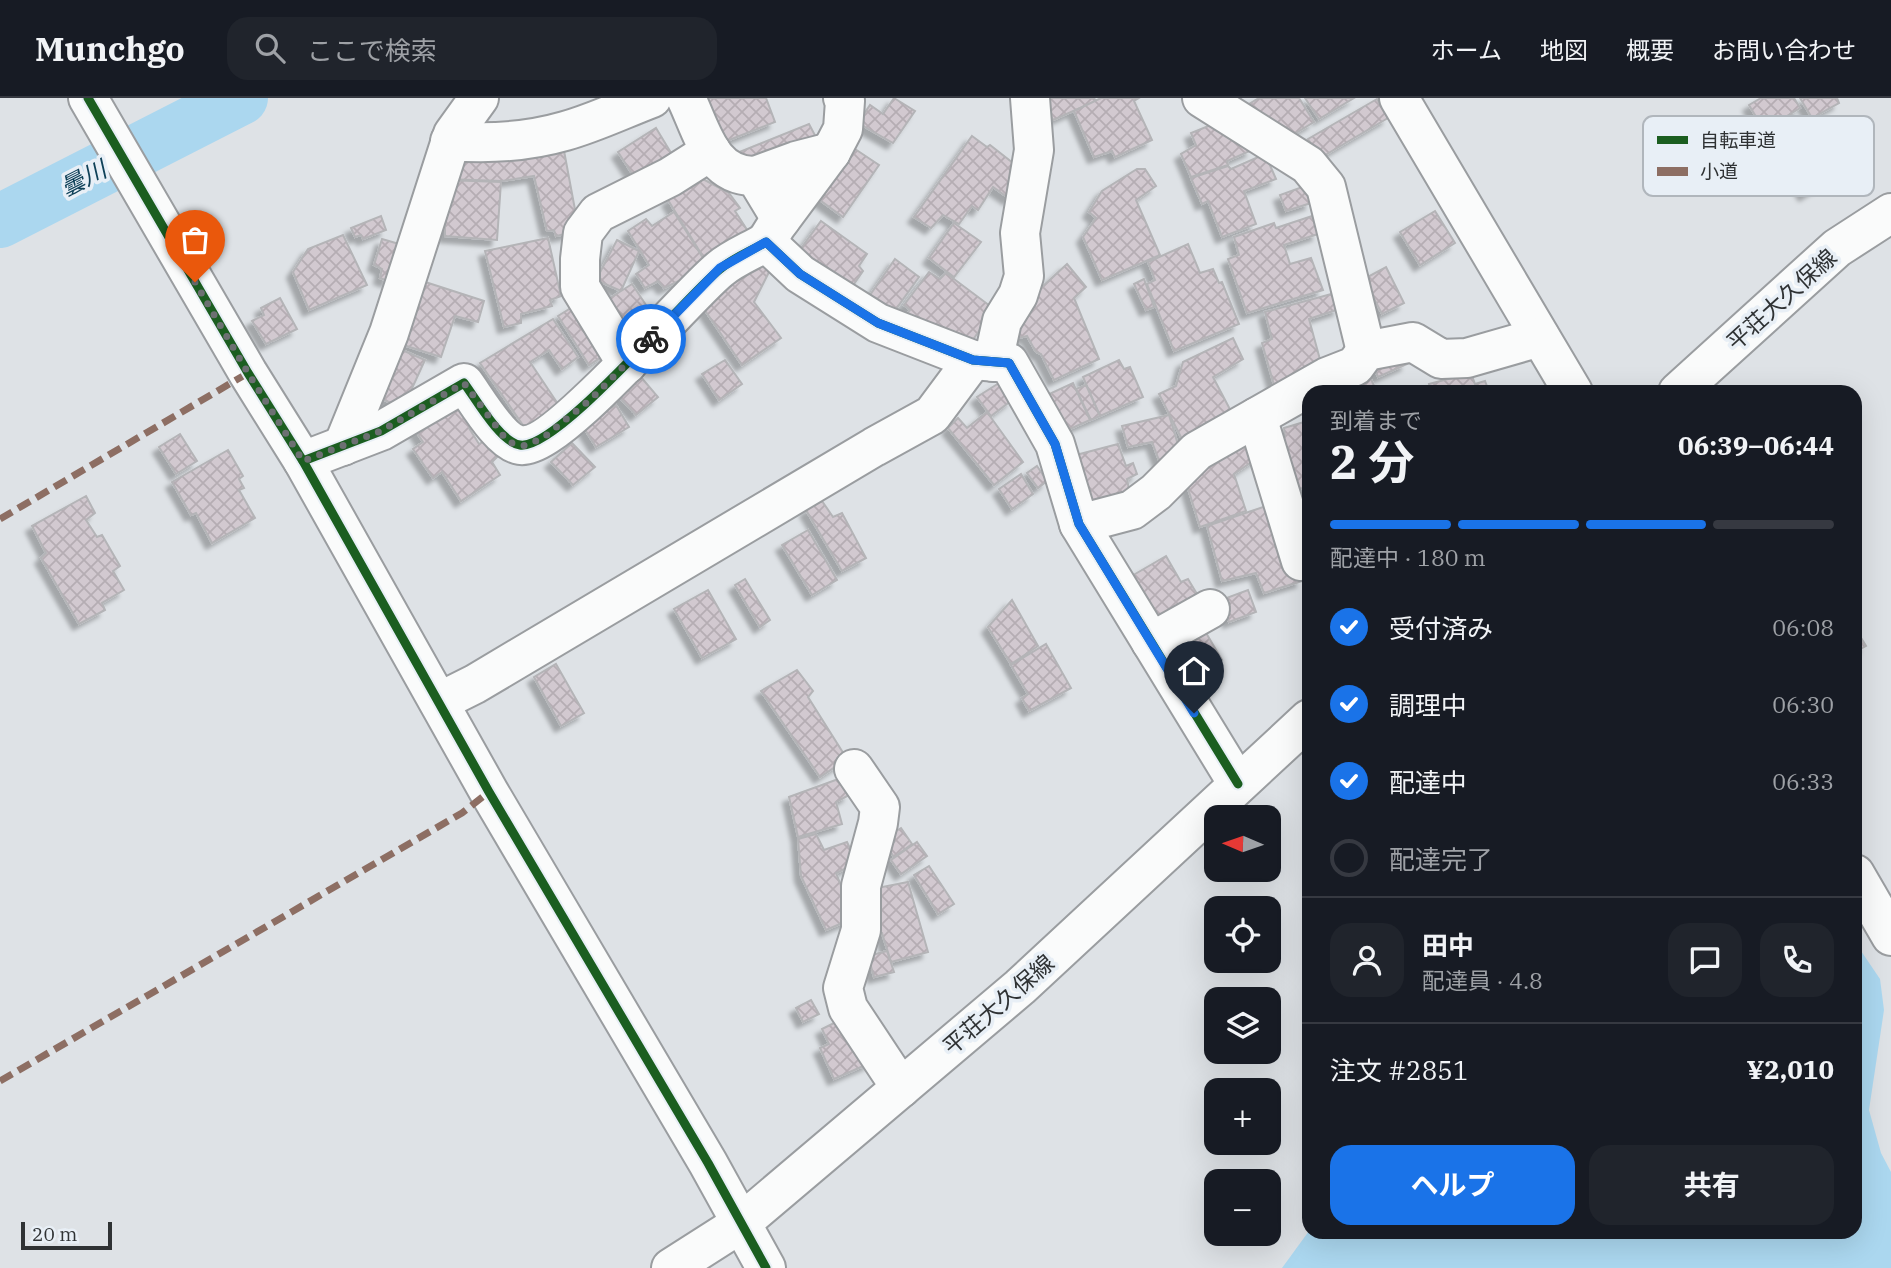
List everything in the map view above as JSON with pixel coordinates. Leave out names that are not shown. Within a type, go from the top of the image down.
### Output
[{"type":"street","points":[[343,446],[389,333],[450,141],[479,98]]},
{"type":"street","points":[[450,141],[481,143],[527,140],[565,131],[652,98]]},
{"type":"street","points":[[686,98],[711,151],[725,169],[740,177],[755,176],[831,152]]},
{"type":"street","points":[[439,702],[475,684],[932,415],[983,361],[1018,295],[1024,276],[1020,233],[1034,150],[1030,98]]},
{"type":"street","points":[[1202,98],[1308,165],[1326,187],[1366,351]]},
{"type":"street","points":[[1399,98],[1569,385]]},
{"type":"street","points":[[303,461],[381,431],[464,383],[508,442],[523,446],[543,438],[591,399],[720,268],[774,230],[831,152],[843,129],[848,99]]},
{"type":"street","points":[[92,104],[248,373],[303,461],[766,1268]]},
{"type":"street","points":[[627,364],[580,287],[583,233],[598,214],[670,177],[711,151]]},
{"type":"street","points":[[755,176],[774,230],[800,274],[878,323],[983,361],[1009,363],[1055,444],[1079,524],[1238,784]]},
{"type":"street","name":"平荘大久保線","points":[[1686,385],[1837,247],[1891,213]]},
{"type":"street","points":[[1313,385],[1355,366],[1366,351],[1413,342],[1441,359],[1467,358],[1540,337]]},
{"type":"street","points":[[1079,524],[1132,510],[1156,492],[1197,452],[1302,391]]},
{"type":"street","points":[[1257,417],[1301,561]]},
{"type":"street","points":[[1151,642],[1210,609]]},
{"type":"street","name":"平荘大久保線","points":[[671,1268],[740,1224],[1020,987],[1302,725]]},
{"type":"street","points":[[854,769],[880,807],[860,886],[861,930],[843,988],[848,1008],[901,1088]]},
{"type":"street","points":[[1862,886],[1891,936]]},
{"type":"water","points":[[1862,952],[1880,979],[1884,1010],[1869,1110],[1881,1153],[1891,1172],[1891,1268],[1282,1268],[1303,1239],[1862,1239]]},
{"type":"building","points":[[693,98],[766,98],[775,122],[714,146]]},
{"type":"building","points":[[894,98],[915,111],[893,143],[858,123],[870,105],[883,114]]},
{"type":"building","points":[[1043,98],[1094,98],[1096,101],[1053,120]]},
{"type":"building","points":[[1101,98],[1139,98],[1134,101],[1152,140],[1115,157],[1112,151],[1094,157],[1074,111]]},
{"type":"building","points":[[1259,98],[1299,98],[1314,122],[1284,140],[1239,110]]},
{"type":"building","points":[[1305,98],[1354,98],[1319,119]]},
{"type":"building","points":[[1761,98],[1794,98],[1800,108],[1787,116],[1756,116],[1749,105]]},
{"type":"building","points":[[1800,98],[1837,98],[1839,103],[1811,116]]},
{"type":"building","points":[[1377,99],[1388,118],[1320,158],[1308,139]]},
{"type":"building","points":[[1221,121],[1252,150],[1227,161],[1228,165],[1191,177],[1181,154],[1196,145],[1191,133]]},
{"type":"building","points":[[809,124],[819,143],[740,171],[732,155]]},
{"type":"building","points":[[656,128],[679,166],[642,189],[618,152]]},
{"type":"building","points":[[972,136],[987,147],[990,145],[1027,174],[1010,199],[993,187],[978,210],[972,206],[959,224],[943,215],[931,228],[914,217]]},
{"type":"building","points":[[562,140],[579,231],[556,236],[554,230],[547,231],[534,176],[502,181],[445,179],[454,151]]},
{"type":"building","points":[[849,145],[879,165],[843,217],[813,195]]},
{"type":"building","points":[[1265,154],[1276,179],[1244,191],[1256,224],[1222,237],[1208,201],[1202,204],[1191,178],[1228,166],[1231,169]]},
{"type":"building","points":[[1137,169],[1145,169],[1156,186],[1136,200],[1160,255],[1102,280],[1083,237],[1096,218],[1089,212],[1102,191]]},
{"type":"building","points":[[701,178],[729,193],[740,208],[735,211],[753,239],[710,268],[668,200]]},
{"type":"building","points":[[445,180],[501,182],[497,240],[445,236]]},
{"type":"building","points":[[1305,186],[1311,203],[1286,211],[1280,195]]},
{"type":"building","points":[[1435,211],[1455,243],[1420,265],[1400,232]]},
{"type":"building","points":[[674,212],[710,269],[664,288],[658,281],[645,288],[636,274],[649,265],[628,231],[646,219],[652,226]]},
{"type":"building","points":[[381,216],[386,230],[363,239],[361,235],[355,237],[351,228]]},
{"type":"building","points":[[1312,216],[1318,234],[1284,245],[1290,264],[1311,258],[1323,290],[1247,313],[1228,259],[1239,255],[1234,237],[1274,223],[1276,228]]},
{"type":"building","points":[[821,221],[867,254],[859,266],[863,271],[847,294],[797,254]]},
{"type":"building","points":[[954,223],[981,242],[954,277],[929,258]]},
{"type":"building","points":[[343,235],[367,285],[309,310],[293,272],[308,249]]},
{"type":"building","points":[[548,238],[561,296],[550,300],[552,306],[521,314],[521,323],[504,327],[485,251]]},
{"type":"building","points":[[382,239],[399,244],[388,281],[380,278],[382,269],[374,265]]},
{"type":"building","points":[[617,240],[639,251],[621,291],[596,280]]},
{"type":"building","points":[[1188,244],[1200,273],[1213,269],[1219,283],[1222,282],[1239,324],[1174,351],[1147,284],[1155,280],[1148,262]]},
{"type":"building","points":[[755,255],[772,266],[754,302],[781,338],[742,365],[700,303]]},
{"type":"building","points":[[895,259],[919,277],[891,316],[868,298]]},
{"type":"building","points":[[1067,264],[1086,287],[1074,298],[1099,359],[1054,380],[1041,354],[1036,352],[1027,336],[1015,339],[1016,311]]},
{"type":"building","points":[[1386,267],[1404,303],[1382,314],[1364,279]]},
{"type":"building","points":[[929,272],[940,279],[946,273],[994,309],[968,347],[904,318],[910,310],[904,305]]},
{"type":"building","points":[[416,279],[484,301],[478,322],[455,316],[441,357],[394,342]]},
{"type":"building","points":[[1144,279],[1154,307],[1146,310],[1134,284]]},
{"type":"building","points":[[632,284],[658,323],[620,347],[596,307]]},
{"type":"building","points":[[1335,293],[1339,309],[1309,319],[1322,367],[1276,392],[1262,343],[1272,339],[1265,312]]},
{"type":"building","points":[[280,298],[297,329],[266,344],[252,321],[264,315],[261,308]]},
{"type":"building","points":[[574,306],[611,351],[589,365],[558,316]]},
{"type":"building","points":[[553,319],[578,357],[562,369],[549,350],[530,362],[562,410],[529,434],[480,363]]},
{"type":"building","points":[[1233,338],[1243,359],[1213,377],[1234,417],[1187,449],[1159,394],[1176,386],[1183,362]]},
{"type":"building","points":[[393,346],[425,360],[403,408],[372,395]]},
{"type":"building","points":[[1400,350],[1407,364],[1378,377],[1372,363]]},
{"type":"building","points":[[725,360],[742,384],[719,400],[702,374]]},
{"type":"building","points":[[1119,360],[1124,369],[1130,367],[1143,397],[1100,416],[1083,377]]},
{"type":"building","points":[[1368,373],[1374,385],[1345,385]]},
{"type":"building","points":[[1471,373],[1475,384],[1485,381],[1486,385],[1429,385]]},
{"type":"building","points":[[640,376],[658,397],[636,415],[617,395]]},
{"type":"building","points":[[999,383],[1012,400],[991,416],[977,397]]},
{"type":"building","points":[[1073,383],[1090,420],[1061,433],[1045,396]]},
{"type":"building","points":[[1086,385],[1100,416],[1091,420],[1076,389]]},
{"type":"building","points":[[461,402],[474,422],[469,428],[479,444],[486,440],[497,457],[492,462],[500,475],[461,501],[442,472],[433,478],[413,449],[423,442],[415,430]]},
{"type":"building","points":[[616,405],[629,427],[596,447],[582,425]]},
{"type":"building","points":[[987,412],[1023,462],[994,485],[948,428],[958,418],[967,428]]},
{"type":"building","points":[[1169,415],[1179,448],[1160,463],[1152,442],[1128,447],[1122,426]]},
{"type":"building","points":[[1302,423],[1302,488],[1290,492],[1274,441],[1285,436],[1284,428]]},
{"type":"building","points":[[180,434],[197,461],[176,474],[159,447]]},
{"type":"building","points":[[1248,437],[1259,457],[1234,474],[1246,511],[1200,527],[1186,482]]},
{"type":"building","points":[[572,443],[595,467],[573,485],[551,462]]},
{"type":"building","points":[[1118,444],[1126,466],[1133,463],[1137,474],[1127,479],[1131,500],[1094,514],[1076,455]]},
{"type":"building","points":[[228,450],[243,476],[239,479],[244,488],[239,490],[255,518],[212,543],[196,513],[191,515],[172,482]]},
{"type":"building","points":[[1037,466],[1047,481],[1038,488],[1027,473]]},
{"type":"building","points":[[1021,474],[1033,494],[1012,509],[999,489]]},
{"type":"building","points":[[86,496],[95,513],[86,520],[97,537],[102,535],[120,566],[113,571],[124,590],[102,603],[105,610],[79,624],[41,558],[46,553],[32,526]]},
{"type":"building","points":[[822,501],[833,517],[842,513],[866,558],[842,571],[806,510]]},
{"type":"building","points":[[1278,502],[1302,581],[1264,593],[1256,573],[1222,581],[1207,526]]},
{"type":"building","points":[[808,530],[837,580],[812,595],[782,545]]},
{"type":"building","points":[[1166,556],[1181,582],[1188,579],[1197,594],[1156,619],[1130,577]]},
{"type":"building","points":[[745,579],[770,620],[760,627],[735,585]]},
{"type":"building","points":[[708,590],[736,639],[702,658],[674,609]]},
{"type":"building","points":[[1248,590],[1256,612],[1229,622],[1221,600]]},
{"type":"building","points":[[1012,600],[1038,646],[1011,664],[988,627]]},
{"type":"building","points":[[1202,626],[1222,660],[1191,678],[1170,644]]},
{"type":"building","points":[[1046,644],[1071,688],[1029,711],[1022,698],[1028,694],[1011,665]]},
{"type":"building","points":[[556,664],[584,713],[561,726],[534,677]]},
{"type":"building","points":[[797,670],[813,691],[808,697],[847,759],[820,777],[761,691]]},
{"type":"building","points":[[841,778],[849,795],[836,802],[842,824],[798,837],[789,797]]},
{"type":"building","points":[[901,828],[912,844],[894,857],[888,848],[894,842],[890,835]]},
{"type":"building","points":[[816,834],[824,850],[847,842],[857,863],[836,873],[854,918],[826,930],[801,876],[798,839]]},
{"type":"building","points":[[917,842],[927,856],[901,874],[891,860]]},
{"type":"building","points":[[929,866],[954,904],[938,914],[914,875]]},
{"type":"building","points":[[908,882],[928,952],[891,962],[882,933],[873,932],[877,888]]},
{"type":"building","points":[[887,951],[894,972],[874,977],[868,956]]},
{"type":"building","points":[[811,1000],[819,1014],[803,1022],[796,1008]]},
{"type":"building","points":[[838,1021],[870,1063],[834,1079],[820,1048],[829,1044],[822,1029]]},
{"type":"waterway","name":"曇川","points":[[0,221],[241,98]]},
{"type":"marked path","points":[[0,519],[248,373]]},
{"type":"marked path","points":[[0,1081],[462,813],[489,792]]},
{"type":"cycle path","points":[[88,98],[248,373],[303,461],[489,792],[708,1163],[766,1268]]},
{"type":"cycle path","points":[[303,461],[381,431],[464,383],[489,419],[512,442],[520,445],[538,440],[562,424],[621,370],[720,269],[766,242],[800,274],[878,323],[973,360],[1009,363],[1055,444],[1079,524],[1238,784]]},
{"type":"way so far","points":[[195,282],[303,461],[381,431],[464,383],[508,442],[523,446],[543,438],[591,399],[651,339]]},
{"type":"route","points":[[651,339],[720,268],[766,242],[800,274],[878,323],[973,360],[1009,363],[1055,444],[1079,524],[1194,713]]}]
